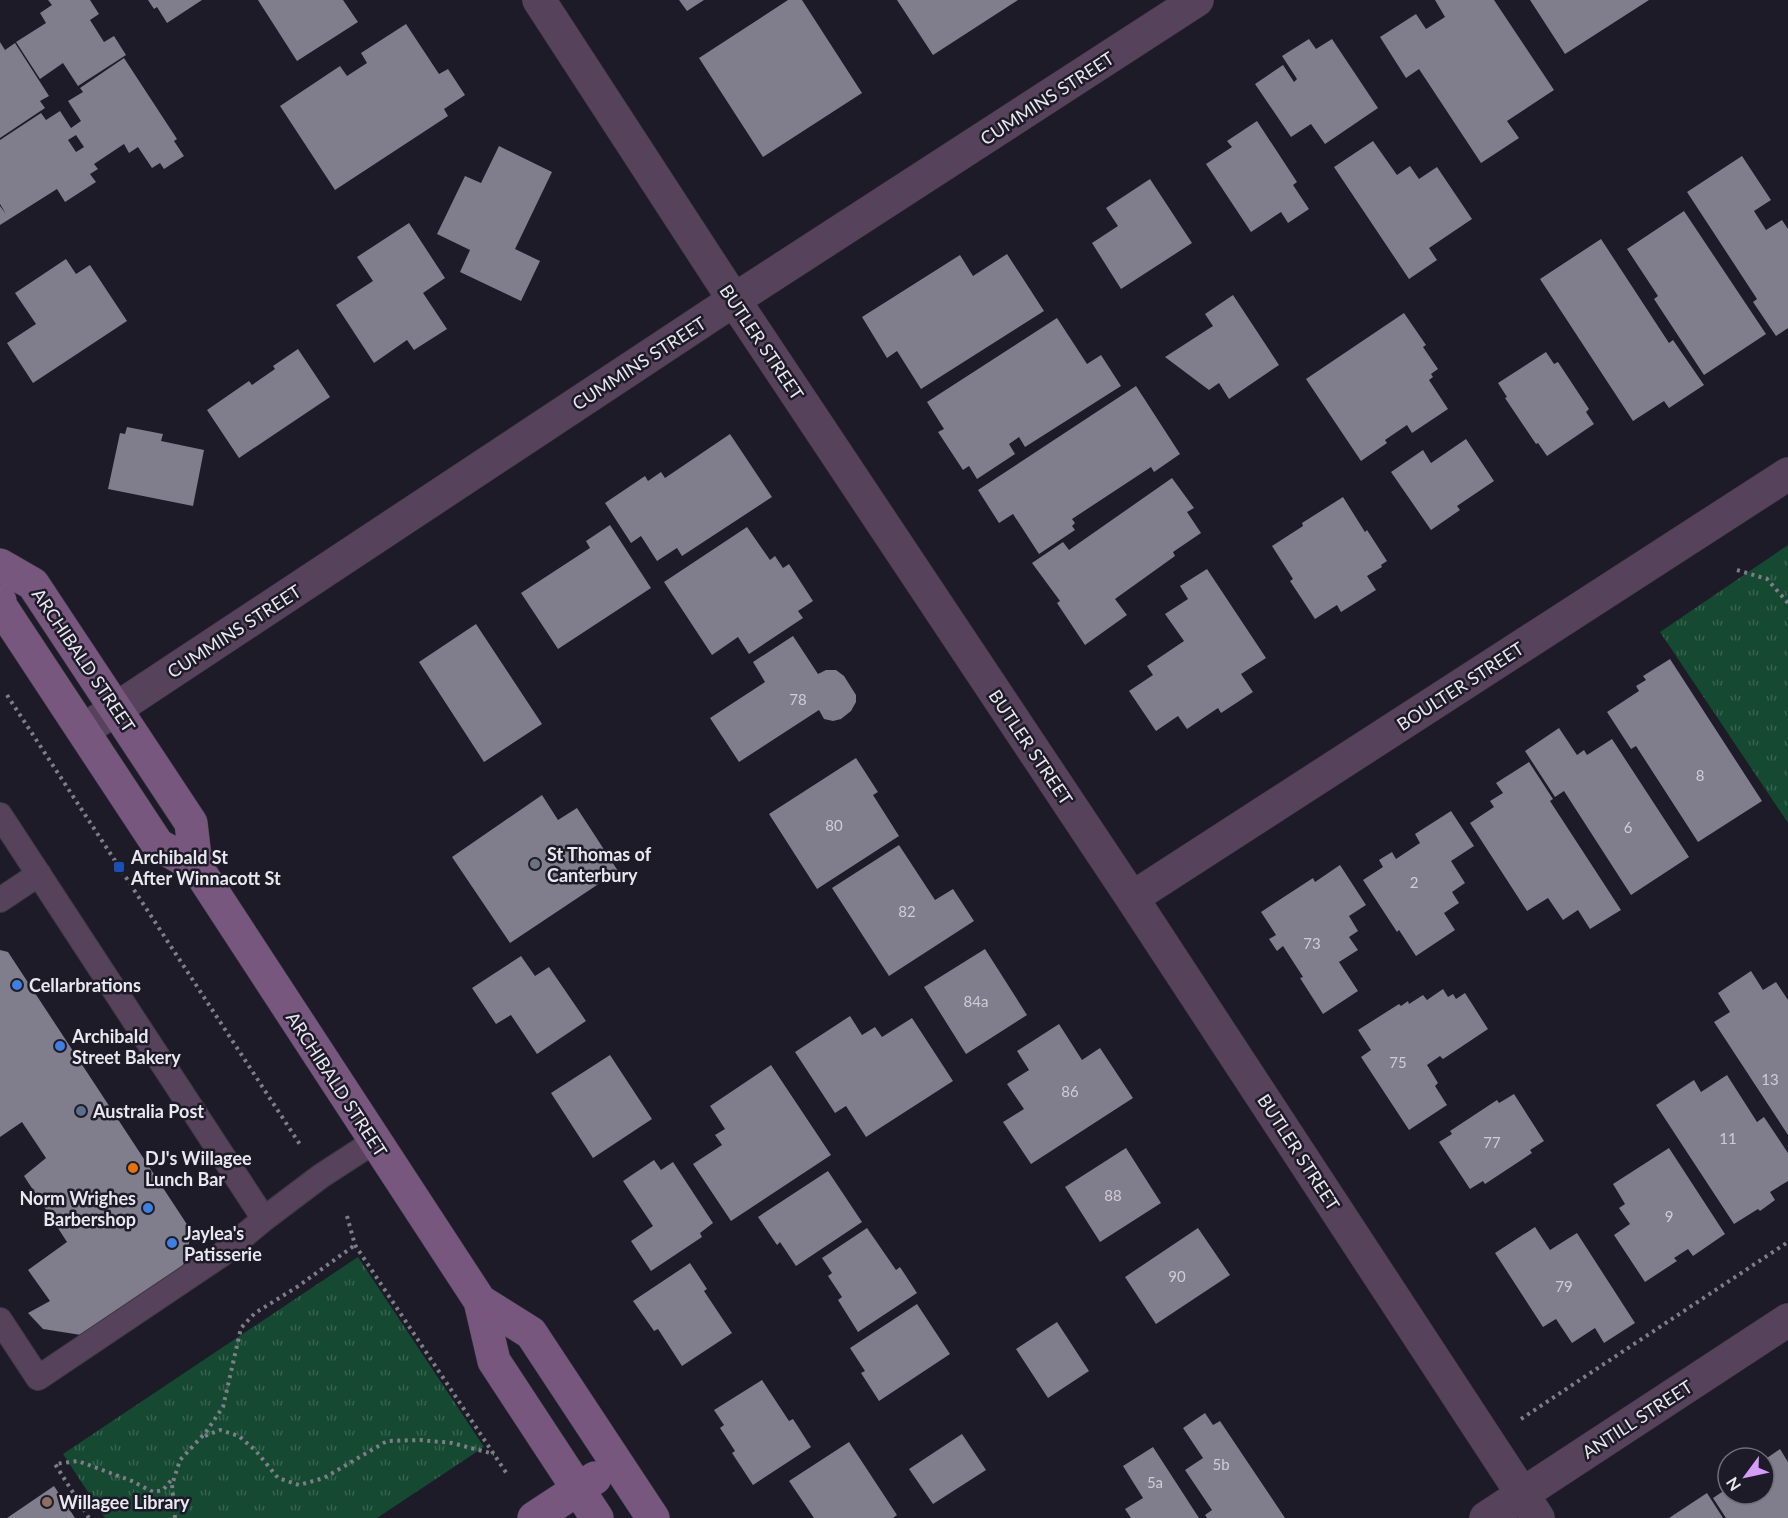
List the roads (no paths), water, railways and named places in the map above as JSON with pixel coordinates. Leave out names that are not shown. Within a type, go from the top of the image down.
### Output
[{"type":"street","name":"BUTLER STREET","points":[[539,0],[734,300],[1132,898],[1530,1506]]},
{"type":"street","name":"CUMMINS STREET","points":[[84,730],[734,300],[1197,0]]},
{"type":"street","name":"BOULTER STREET","points":[[1132,898],[1788,474]]},
{"type":"street","name":"ARCHIBALD STREET","points":[[0,565],[33,584],[191,824],[196,866],[480,1301],[494,1361],[597,1518]]},
{"type":"street","name":"ARCHIBALD STREET","points":[[0,601],[0,605],[158,845],[196,866]]},
{"type":"street","name":"ARCHIBALD STREET","points":[[480,1301],[531,1333],[653,1518]]},
{"type":"street","name":"ANTILL STREET","points":[[1486,1518],[1530,1506],[1788,1320]]},
{"type":"street","points":[[534,1518],[618,1463]]},
{"type":"lane","points":[[0,815],[264,1219]]},
{"type":"lane","points":[[0,900],[39,874]]},
{"type":"lane","points":[[0,1320],[38,1378],[221,1255],[321,1176],[375,1141]]},
{"type":"place","name":"St Thomas of Canterbury","points":[[535,864]]},
{"type":"place","name":"Archibald St After Winnacott St","points":[[119,867]]},
{"type":"place","name":"Cellarbrations","points":[[17,985]]},
{"type":"place","name":"Archibald Street Bakery","points":[[60,1046]]},
{"type":"place","name":"Australia Post","points":[[81,1111]]},
{"type":"place","name":"DJ's Willagee Lunch Bar","points":[[133,1168]]},
{"type":"place","name":"Norm Wrighes Barbershop","points":[[148,1208]]},
{"type":"place","name":"Jaylea's Patisserie","points":[[172,1243]]},
{"type":"place","name":"Willagee Library","points":[[47,1502]]}]
